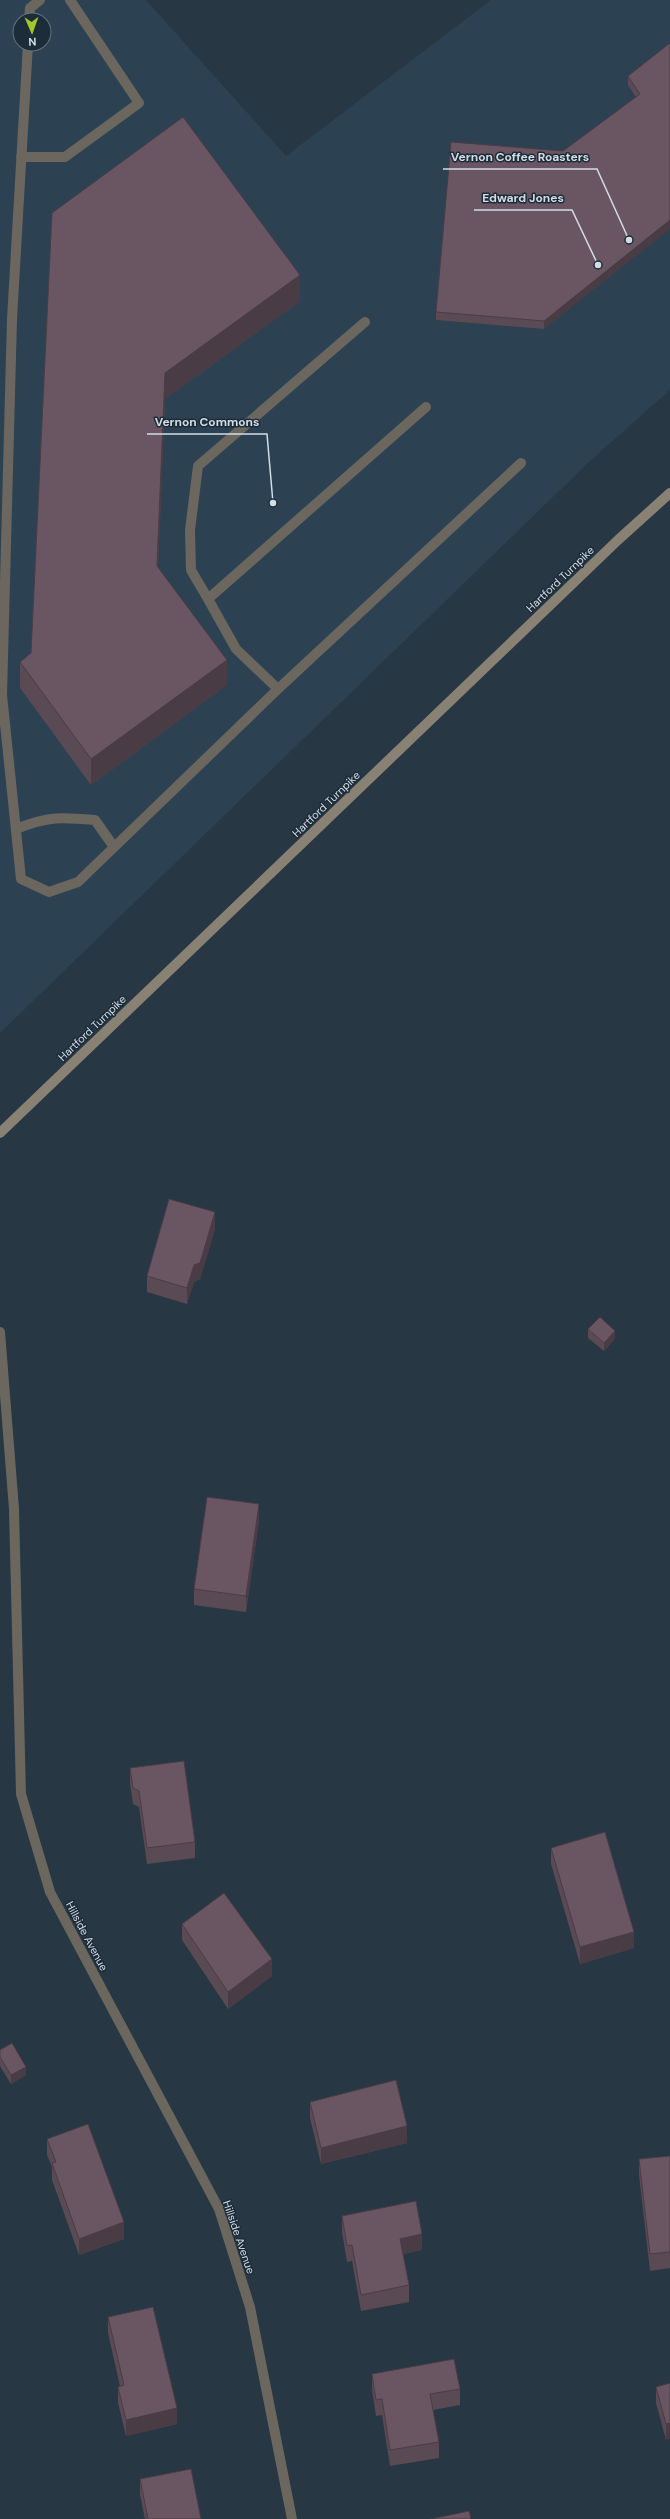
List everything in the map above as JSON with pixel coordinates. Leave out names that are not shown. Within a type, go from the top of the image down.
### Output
[{"type":"main road","name":"Hartford Turnpike","points":[[0,1134],[618,540],[670,493]]},
{"type":"street","points":[[30,12],[30,8],[40,0]]},
{"type":"street","points":[[21,157],[65,157],[139,103],[70,0]]},
{"type":"street","points":[[28,52],[12,319],[2,695],[21,879],[49,892],[78,882],[278,689],[521,463]]},
{"type":"street","points":[[278,689],[236,649],[191,570],[190,530],[198,466],[365,322]]},
{"type":"street","points":[[208,599],[426,407]]},
{"type":"street","points":[[16,829],[39,819],[67,818],[95,820],[114,847]]},
{"type":"street","name":"Hillside Avenue","points":[[0,1332],[14,1509],[21,1794],[50,1892],[219,2209],[250,2307],[292,2519]]},
{"type":"shaded area","points":[[0,0],[146,0],[286,156],[491,0],[670,0],[670,390],[589,462],[0,1033]]},
{"type":"building","points":[[670,43],[670,220],[544,321],[436,312],[451,142],[563,151],[640,94],[628,76]]},
{"type":"building","points":[[183,117],[300,275],[165,373],[157,566],[227,660],[91,759],[20,662],[31,653],[52,213]]},
{"type":"building","points":[[169,1199],[215,1212],[200,1263],[194,1265],[187,1288],[147,1276]]},
{"type":"building","points":[[600,1317],[615,1331],[604,1343],[588,1329]]},
{"type":"building","points":[[207,1497],[259,1504],[246,1596],[194,1589]]},
{"type":"building","points":[[184,1761],[195,1842],[147,1848],[139,1791],[133,1788],[130,1768]]},
{"type":"building","points":[[605,1832],[634,1932],[580,1947],[551,1848]]},
{"type":"building","points":[[224,1893],[272,1959],[228,1992],[182,1924]]},
{"type":"building","points":[[12,2043],[26,2067],[11,2075],[0,2057],[0,2050]]},
{"type":"building","points":[[396,2080],[407,2126],[321,2148],[310,2102]]},
{"type":"building","points":[[88,2124],[124,2222],[79,2239],[52,2163],[56,2162],[47,2139]]},
{"type":"building","points":[[670,2156],[670,2252],[650,2254],[639,2159]]},
{"type":"building","points":[[416,2201],[422,2234],[400,2239],[409,2285],[361,2295],[352,2245],[347,2246],[342,2216]]},
{"type":"building","points":[[153,2307],[177,2408],[126,2420],[118,2387],[124,2385],[108,2317]]},
{"type":"building","points":[[454,2359],[460,2389],[430,2394],[439,2442],[390,2450],[382,2399],[376,2400],[372,2374]]},
{"type":"building","points":[[670,2383],[670,2423],[666,2424],[656,2387]]},
{"type":"building","points":[[191,2469],[201,2519],[148,2519],[140,2479]]},
{"type":"building","points":[[469,2511],[471,2519],[431,2519]]},
{"type":"place","name":"Vernon Coffee Roasters","points":[[629,240]]},
{"type":"place","name":"Edward Jones","points":[[598,265]]},
{"type":"place","name":"Vernon Commons","points":[[273,503]]}]
